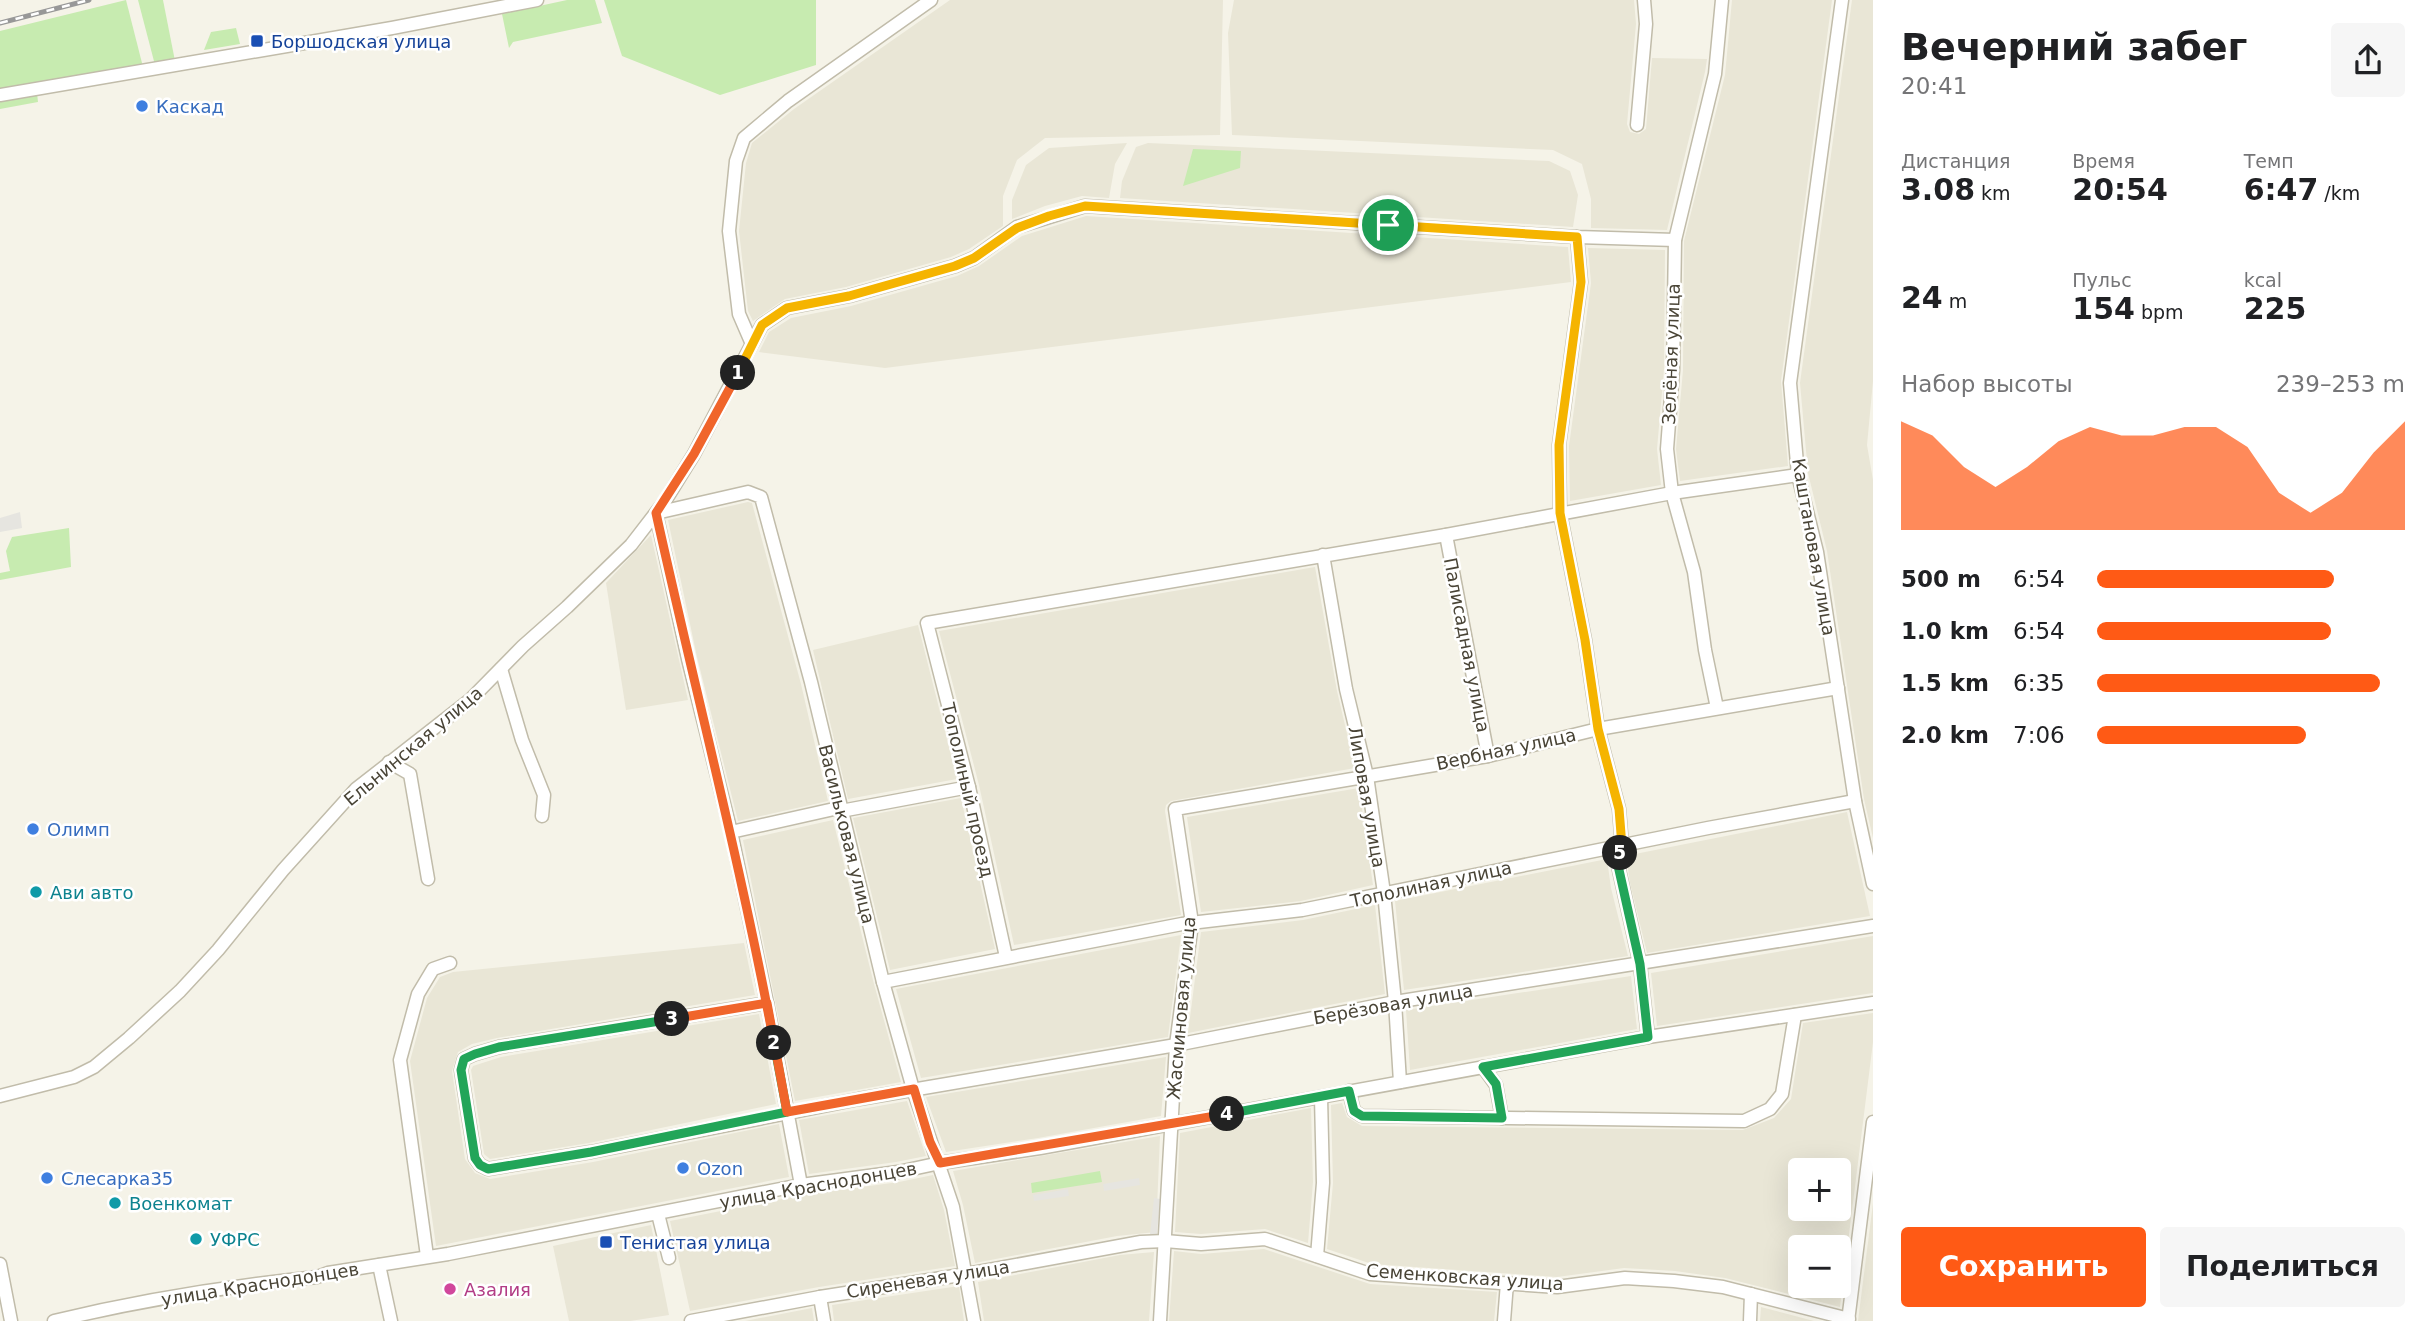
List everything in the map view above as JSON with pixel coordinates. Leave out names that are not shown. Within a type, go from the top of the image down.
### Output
[{"type":"street","points":[[0,95],[537,0]]},
{"type":"street","points":[[752,344],[738,314],[729,231],[736,161],[744,138],[788,101],[931,0]]},
{"type":"street","points":[[1637,125],[1646,24],[1643,0]]},
{"type":"street","name":"Зелёная улица","points":[[1717,708],[1705,650],[1694,572],[1672,493],[1667,449],[1674,370],[1675,240],[1715,74],[1722,0]]},
{"type":"street","name":"Каштановая улица","points":[[1842,0],[1790,383],[1798,475],[1817,552],[1855,801],[1873,884]]},
{"type":"street","name":"Ельнинская улица","points":[[0,1096],[74,1077],[94,1067],[129,1038],[180,991],[218,950],[283,870],[356,789],[457,710],[631,545],[656,513],[694,454],[762,325],[787,308],[849,296],[955,266],[974,258],[1017,228],[1085,206],[1577,237]]},
{"type":"street","points":[[1648,1037],[1640,964],[1617,861],[1622,846],[1619,809],[1598,729],[1585,640],[1560,513],[1559,445],[1581,282],[1577,237],[1675,240]]},
{"type":"street","points":[[1323,555],[1672,493],[1798,475]]},
{"type":"street","name":"Васильковая улица","points":[[656,513],[748,492],[761,497],[811,682],[883,982],[930,1142],[940,1163],[953,1207],[974,1321]]},
{"type":"street","points":[[656,513],[688,659],[731,832],[801,1185]]},
{"type":"street","name":"Палисадная улица","points":[[1447,535],[1488,756]]},
{"type":"street","name":"Тополиный проезд","points":[[1006,957],[969,787],[927,623],[1323,555]]},
{"type":"street","name":"Липовая улица","points":[[1323,555],[1346,689],[1367,776],[1384,893],[1400,1082]]},
{"type":"street","points":[[501,669],[522,740],[544,795],[542,816]]},
{"type":"street","name":"Вербная улица","points":[[1175,809],[1488,756],[1598,729],[1838,688]]},
{"type":"street","points":[[389,762],[410,775],[428,878]]},
{"type":"street","points":[[731,832],[834,809],[841,811],[969,787]]},
{"type":"street","name":"Тополиная улица","points":[[883,982],[1192,923],[1302,910],[1855,801]]},
{"type":"street","name":"Жасминовая улица","points":[[1160,1321],[1176,1045],[1192,923],[1175,809]]},
{"type":"street","name":"Берёзовая улица","points":[[767,1003],[499,1047],[464,1059],[461,1070],[475,1158],[480,1165],[488,1169],[591,1152],[787,1112],[1176,1045],[1395,1002],[1873,926]]},
{"type":"street","points":[[427,1256],[400,1060],[418,994],[433,969],[450,963]]},
{"type":"street","name":"улица Краснодонцев","points":[[54,1321],[111,1307],[175,1296],[256,1283],[317,1277],[801,1185],[898,1172],[1171,1125],[1648,1037],[1873,1003]]},
{"type":"street","points":[[1349,1091],[1354,1111],[1362,1116],[1744,1121],[1770,1109],[1782,1094],[1795,1015]]},
{"type":"street","points":[[1483,1067],[1496,1084],[1502,1118]]},
{"type":"street","points":[[1317,1256],[1323,1183],[1321,1097]]},
{"type":"street","points":[[1848,1320],[1873,1122]]},
{"type":"street","points":[[658,1214],[669,1258]]},
{"type":"street","name":"Семенковская улица","points":[[1165,1241],[1201,1244],[1265,1239],[1370,1274],[1557,1287],[1625,1278],[1698,1284],[1751,1294],[1848,1320]]},
{"type":"street","name":"Сиреневая улица","points":[[691,1321],[1119,1246],[1165,1241]]},
{"type":"street","points":[[0,1264],[12,1321]]},
{"type":"street","points":[[379,1265],[391,1321]]},
{"type":"street","points":[[1504,1321],[1507,1283]]},
{"type":"street","points":[[1750,1321],[1751,1294]]},
{"type":"street","points":[[820,1297],[824,1321]]},
{"type":"shaded area","points":[[950,0],[1223,0],[1220,135],[1045,138],[1017,160],[1003,196],[1003,226],[969,249],[951,257],[846,287],[785,299],[753,321],[748,311],[739,231],[746,163],[752,143],[794,109]]},
{"type":"shaded area","points":[[1234,0],[1634,0],[1636,24],[1627,124],[1630,132],[1639,134],[1646,129],[1652,58],[1707,59],[1667,230],[1591,228],[1591,199],[1582,164],[1553,150],[1232,135],[1228,33]]},
{"type":"shaded area","points":[[1732,0],[1832,0],[1781,381],[1788,466],[1680,481],[1676,449],[1683,370],[1684,241],[1725,75]]},
{"type":"shaded area","points":[[1852,0],[1873,0],[1873,381],[1867,445],[1873,480],[1873,838],[1864,799],[1827,551],[1808,473],[1800,383]]},
{"type":"shaded area","points":[[1127,143],[1115,164],[1109,198],[1082,196],[1012,219],[1012,200],[1026,165],[1049,148]]},
{"type":"shaded area","points":[[1148,143],[1549,161],[1570,171],[1578,195],[1573,227],[1120,198],[1122,181],[1136,147]]},
{"type":"shaded area","points":[[1086,216],[1568,247],[1571,282],[885,368],[759,352],[769,332],[791,318],[851,306],[957,276],[979,266],[1022,236]]},
{"type":"shaded area","points":[[1588,248],[1665,250],[1664,369],[1657,449],[1661,485],[1570,501],[1569,446],[1591,283]]},
{"type":"shaded area","points":[[752,503],[801,684],[828,801],[738,821],[697,657],[668,520]]},
{"type":"shaded area","points":[[20,512],[22,528],[0,532],[0,518]]},
{"type":"shaded area","points":[[651,535],[688,700],[626,710],[606,583]]},
{"type":"shaded area","points":[[1315,567],[1337,691],[1355,768],[1171,801],[1166,805],[1165,811],[1181,915],[1014,945],[979,785],[939,631]]},
{"type":"shaded area","points":[[918,625],[957,779],[848,799],[813,650]]},
{"type":"shaded area","points":[[1359,788],[1373,885],[1301,901],[1201,912],[1187,817]]},
{"type":"shaded area","points":[[961,798],[995,949],[890,970],[853,818]]},
{"type":"shaded area","points":[[1847,812],[1870,916],[1647,953],[1630,883],[1627,862],[1630,855]]},
{"type":"shaded area","points":[[833,820],[901,1082],[795,1101],[743,840]]},
{"type":"shaded area","points":[[1607,859],[1611,888],[1628,956],[1404,990],[1395,901]]},
{"type":"shaded area","points":[[1375,905],[1385,994],[1188,1033],[1201,932],[1303,920]]},
{"type":"shaded area","points":[[1181,935],[1168,1037],[921,1078],[896,989]]},
{"type":"shaded area","points":[[1873,936],[1873,993],[1657,1026],[1651,973]]},
{"type":"shaded area","points":[[744,943],[755,995],[497,1038],[472,1044],[458,1052],[452,1071],[465,1159],[475,1173],[490,1179],[593,1162],[779,1124],[789,1177],[436,1246],[410,1061],[427,998],[440,977],[453,972]]},
{"type":"shaded area","points":[[1631,976],[1637,1029],[1410,1070],[1406,1010]]},
{"type":"shaded area","points":[[1873,1013],[1873,1042],[1851,1219],[1851,1158],[1788,1158],[1788,1221],[1851,1221],[1849,1235],[1788,1235],[1788,1294],[1725,1278],[1675,1271],[1624,1268],[1557,1277],[1372,1264],[1327,1249],[1333,1183],[1331,1105],[1342,1103],[1347,1117],[1362,1126],[1743,1130],[1774,1118],[1791,1099],[1803,1023]]},
{"type":"shaded area","points":[[759,1014],[776,1104],[589,1143],[490,1159],[484,1154],[471,1070],[473,1066],[501,1057]]},
{"type":"shaded area","points":[[1166,1057],[1161,1116],[1038,1138],[946,1152],[926,1097]]},
{"type":"shaded area","points":[[907,1101],[926,1156],[809,1174],[799,1120]]},
{"type":"shaded area","points":[[1311,1108],[1313,1182],[1308,1243],[1265,1229],[1201,1234],[1175,1232],[1180,1133]]},
{"type":"shaded area","points":[[1160,1136],[1156,1232],[1117,1236],[975,1263],[953,1171]]},
{"type":"shaded area","points":[[933,1175],[944,1210],[955,1266],[690,1311],[670,1221],[802,1195]]},
{"type":"shaded area","points":[[1139,1178],[1140,1185],[1104,1191],[1103,1184]]},
{"type":"shaded area","points":[[1068,1189],[1069,1196],[1034,1201],[1033,1195]]},
{"type":"shaded area","points":[[1154,1198],[1160,1199],[1157,1234],[1150,1234]]},
{"type":"shaded area","points":[[1873,1203],[1873,1321],[1858,1321]]},
{"type":"shaded area","points":[[651,1225],[669,1315],[630,1321],[569,1321],[553,1246]]},
{"type":"shaded area","points":[[1264,1249],[1370,1284],[1497,1292],[1494,1321],[1169,1321],[1174,1251],[1201,1254]]},
{"type":"shaded area","points":[[1154,1252],[1149,1321],[984,1321],[978,1282],[1120,1255]]},
{"type":"shaded area","points":[[959,1286],[964,1321],[834,1321],[832,1305]]},
{"type":"shaded area","points":[[1804,1298],[1841,1298],[1840,1307]]},
{"type":"shaded area","points":[[1761,1307],[1814,1321],[1760,1321]]},
{"type":"shaded area","points":[[812,1308],[814,1321],[745,1321]]},
{"type":"green space","points":[[126,0],[143,67],[0,91],[0,31]]},
{"type":"green space","points":[[138,0],[163,0],[175,61],[155,65]]},
{"type":"green space","points":[[567,0],[595,0],[602,23],[513,42],[509,48],[502,14]]},
{"type":"green space","points":[[604,0],[816,0],[816,65],[720,95],[622,56]]},
{"type":"green space","points":[[236,28],[240,44],[204,50],[211,32]]},
{"type":"green space","points":[[37,93],[38,102],[0,109],[0,100]]},
{"type":"green space","points":[[1193,149],[1241,151],[1240,168],[1183,186]]},
{"type":"green space","points":[[69,528],[71,567],[0,580],[0,573],[10,571],[6,551],[12,537]]},
{"type":"green space","points":[[1100,1171],[1102,1182],[1032,1193],[1031,1183]]},
{"type":"railway","points":[[0,23],[89,0]]},
{"type":"place","name":"Боршодская улица","points":[[257,41]]},
{"type":"place","name":"Каскад","points":[[142,106]]},
{"type":"place","name":"Олимп","points":[[33,829]]},
{"type":"place","name":"Ави авто","points":[[36,892]]},
{"type":"place","name":"Ozon","points":[[683,1168]]},
{"type":"place","name":"Слесарка35","points":[[47,1178]]},
{"type":"place","name":"Военкомат","points":[[115,1203]]},
{"type":"place","name":"УФРС","points":[[196,1239]]},
{"type":"place","name":"Тенистая улица","points":[[606,1242]]},
{"type":"place","name":"Азалия","points":[[450,1289]]},
{"type":"route","points":[[1388,225],[1085,206],[1017,228],[974,258],[955,266],[849,296],[787,308],[762,325],[694,454],[656,513],[688,659],[731,832],[767,1003],[787,1112],[591,1152],[488,1169],[480,1165],[475,1158],[461,1070],[464,1059],[499,1047],[767,1003],[777,1058],[787,1112],[914,1089],[930,1142],[940,1163],[1349,1091],[1354,1111],[1362,1116],[1502,1118],[1496,1084],[1483,1067],[1648,1037],[1640,964],[1620,886],[1617,861],[1622,846],[1619,809],[1598,729],[1585,640],[1560,513],[1559,445],[1581,282],[1577,237],[1388,225]]}]
